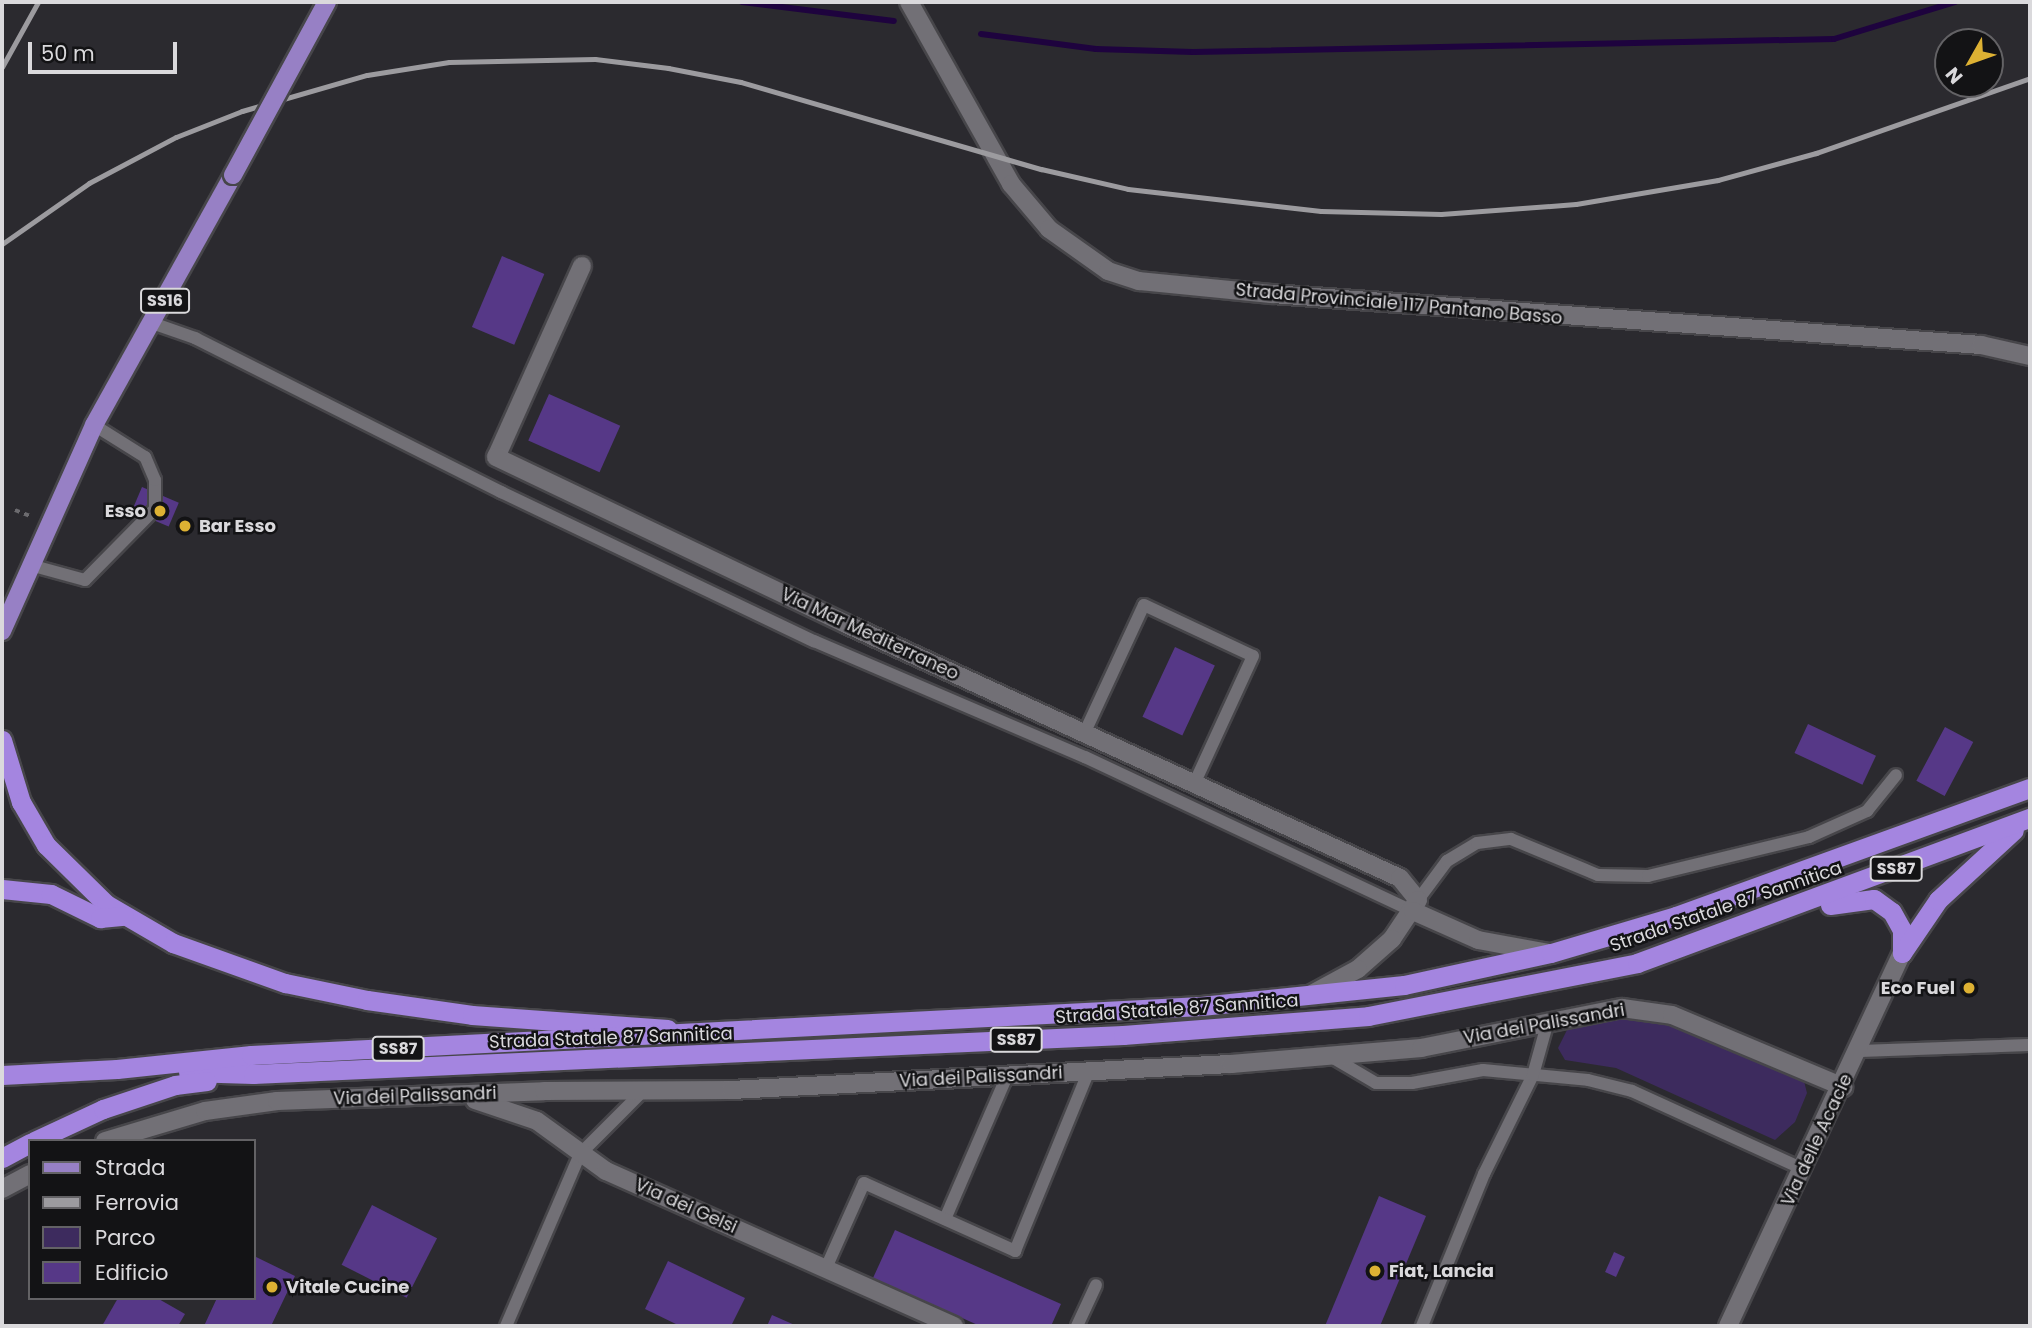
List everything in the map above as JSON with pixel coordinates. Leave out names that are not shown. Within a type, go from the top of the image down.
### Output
[{"type":"highway","points":[[2,740],[21,802],[46,845],[88,890],[124,916],[202,955],[331,994],[472,1015],[647,1024],[678,1031]]},
{"type":"highway","name":"SS87","points":[[1985,804],[2030,777]]},
{"type":"highway","name":"Strada Statale 87 Sannitica","points":[[678,1031],[1308,997],[1404,985],[1551,953],[1676,915],[2030,788]]},
{"type":"highway","name":"SS87","points":[[1902,953],[1938,900],[2029,818]]},
{"type":"highway","name":"Strada Statale 87 Sannitica","points":[[253,1074],[1272,1026],[1414,1009],[1623,966],[1765,919],[2029,818]]},
{"type":"highway","points":[[2,889],[51,894],[100,918],[124,916]]},
{"type":"highway","name":"SS87","points":[[1765,919],[1874,898],[1892,912],[1902,930],[1902,953]]},
{"type":"highway","name":"SS87","points":[[117,1069],[251,1055],[648,1038],[678,1031]]},
{"type":"highway","points":[[2,1075],[117,1069],[253,1074]]},
{"type":"highway","points":[[38,1139],[103,1109],[163,1089],[253,1074]]},
{"type":"highway","points":[[2,1158],[28,1144]]},
{"type":"main road","name":"SS16","points":[[2,631],[94,425],[327,2]]},
{"type":"street","name":"Strada Provinciale 117 Pantano Basso","points":[[909,2],[1011,184],[1049,229],[1078,253],[1119,275],[1139,281],[1272,294],[1981,345],[2030,356]]},
{"type":"street","name":"Via Mar Mediterraneo","points":[[582,266],[496,457],[1084,734],[1401,878],[1415,906]]},
{"type":"street","points":[[1308,997],[1376,956],[1415,906],[1478,940],[1551,953]]},
{"type":"street","name":"Via delle Acacie","points":[[1728,1326],[1843,1087],[1902,953]]},
{"type":"street","name":"Via dei Palissandri","points":[[112,1139],[205,1111],[277,1101],[642,1092],[1089,1071],[1421,1048],[1622,1008],[1648,1009],[1843,1087]]},
{"type":"street","name":"Via dei Gelsi","points":[[419,1096],[502,1106],[537,1121],[606,1171],[954,1326]]},
{"type":"street","points":[[2,1189],[28,1175]]},
{"type":"lane","points":[[152,323],[195,338],[501,492],[814,641],[1123,774],[1415,906],[1447,861],[1477,843],[1511,839],[1598,875],[1648,876],[1809,837],[1867,811],[1896,775]]},
{"type":"lane","points":[[30,565],[85,580],[155,509],[155,480],[145,457],[94,425]]},
{"type":"lane","points":[[1084,734],[1144,605],[1157,610],[1253,656],[1194,784]]},
{"type":"lane","points":[[1422,1326],[1484,1174],[1533,1075],[1548,1021]]},
{"type":"lane","points":[[1859,1051],[2030,1045]]},
{"type":"lane","points":[[1327,1054],[1376,1083],[1412,1083],[1483,1070],[1632,1091],[1803,1169]]},
{"type":"lane","points":[[826,1268],[864,1182],[1015,1251],[1089,1071]]},
{"type":"lane","points":[[945,1219],[1007,1076]]},
{"type":"lane","points":[[506,1326],[580,1154],[642,1092]]},
{"type":"lane","points":[[1077,1326],[1096,1285]]},
{"type":"green space","points":[[1634,1016],[1662,1020],[1804,1081],[1807,1093],[1795,1122],[1775,1140],[1616,1068],[1565,1060],[1558,1048],[1570,1024]]},
{"type":"building","points":[[502,256],[544,274],[514,345],[472,327]]},
{"type":"building","points":[[549,394],[620,426],[600,472],[528,441]]},
{"type":"building","points":[[142,487],[179,503],[169,527],[132,511]]},
{"type":"building","points":[[1175,647],[1215,666],[1182,735],[1142,717]]},
{"type":"building","points":[[1808,724],[1876,756],[1862,785],[1794,753]]},
{"type":"building","points":[[1945,727],[1973,742],[1945,796],[1916,781]]},
{"type":"building","name":"Fiat, Lancia","points":[[1379,1196],[1426,1216],[1380,1326],[1325,1326]]},
{"type":"building","points":[[372,1205],[437,1238],[407,1298],[342,1265]]},
{"type":"building","points":[[895,1230],[1061,1304],[1051,1326],[980,1326],[873,1278]]},
{"type":"building","points":[[1614,1252],[1625,1257],[1616,1277],[1605,1272]]},
{"type":"building","name":"Vitale Cucine","points":[[256,1257],[295,1276],[271,1326],[204,1326],[216,1300],[256,1300]]},
{"type":"building","points":[[668,1261],[745,1298],[731,1326],[680,1326],[645,1309]]},
{"type":"building","points":[[117,1300],[160,1300],[185,1314],[178,1326],[102,1326]]},
{"type":"building","points":[[772,1315],[797,1326],[767,1326]]},
{"type":"waterway","points":[[742,2],[894,21]]},
{"type":"waterway","points":[[981,34],[1096,49],[1193,52],[1834,39],[1955,2]]},
{"type":"railway","points":[[2,67],[38,2]]},
{"type":"railway","points":[[2,244],[89,183],[176,137],[242,111],[367,75],[449,62],[595,59],[668,68],[741,82],[1041,169],[1128,189],[1321,211],[1441,214],[1576,204],[1718,180],[1816,153],[2030,78]]},
{"type":"place","name":"Esso","points":[[160,511]]},
{"type":"place","name":"Bar Esso","points":[[185,526]]},
{"type":"place","name":"Eco Fuel","points":[[1969,988]]},
{"type":"place","name":"Fiat, Lancia","points":[[1375,1271]]},
{"type":"place","name":"Vitale Cucine","points":[[272,1287]]}]
